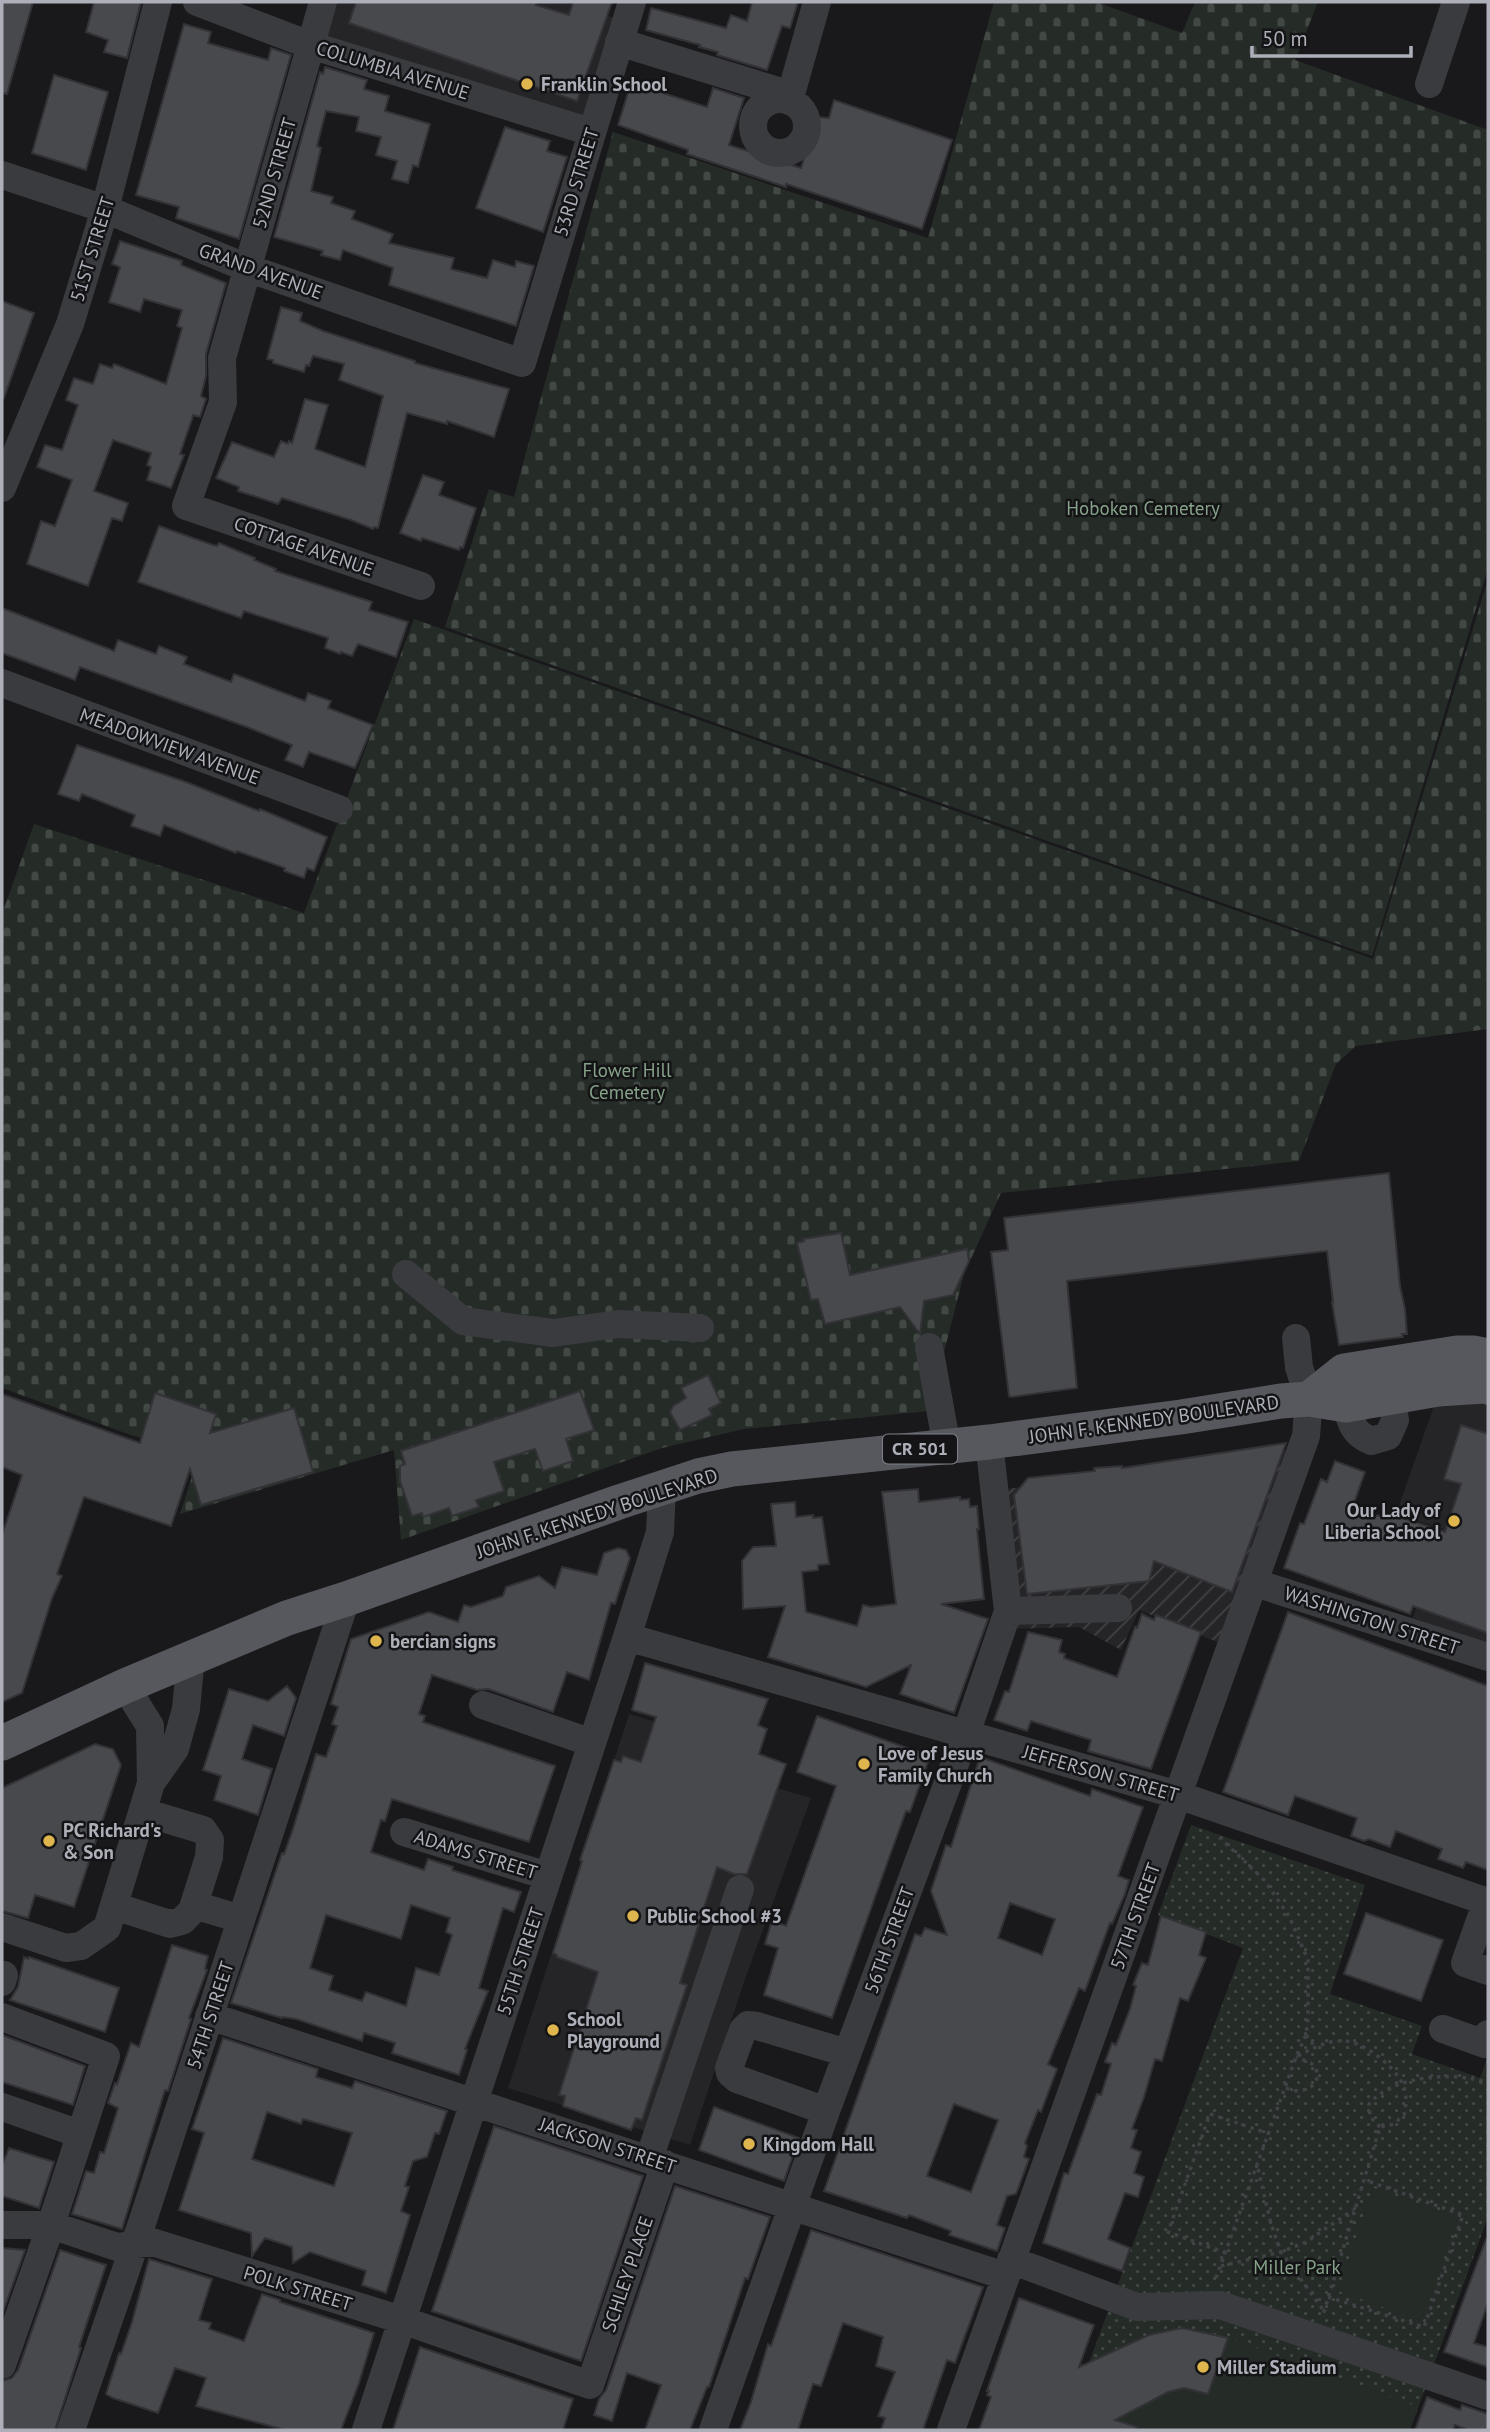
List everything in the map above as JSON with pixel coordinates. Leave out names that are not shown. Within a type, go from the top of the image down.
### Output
[{"type":"main road","name":"JOHN F. KENNEDY BOULEVARD","points":[[1309,1399],[1344,1371],[1457,1353],[1488,1356]]},
{"type":"main road","name":"JOHN F. KENNEDY BOULEVARD","points":[[2,1743],[125,1686],[286,1618],[698,1476],[732,1469],[989,1442],[1309,1399],[1346,1405],[1438,1389],[1488,1387]]},
{"type":"street","name":"51ST STREET","points":[[2,488],[70,324],[105,209],[158,2]]},
{"type":"street","name":"COLUMBIA AVENUE","points":[[197,2],[310,45],[591,132]]},
{"type":"street","name":"52ND STREET","points":[[186,506],[223,402],[222,358],[323,2]]},
{"type":"street","name":"53RD STREET","points":[[522,363],[632,2]]},
{"type":"street","points":[[619,42],[790,98],[817,2]]},
{"type":"street","points":[[1429,84],[1456,2]]},
{"type":"street","name":"GRAND AVENUE","points":[[2,175],[105,209],[247,268],[522,363]]},
{"type":"street","name":"COTTAGE AVENUE","points":[[186,506],[421,586]]},
{"type":"street","name":"MEADOWVIEW AVENUE","points":[[2,683],[338,809]]},
{"type":"street","points":[[406,1274],[463,1321],[553,1333],[619,1324],[700,1328]]},
{"type":"street","points":[[1296,1338],[1299,1367],[1309,1399]]},
{"type":"street","points":[[929,1347],[947,1447]]},
{"type":"street","name":"57TH STREET","points":[[951,2430],[1255,1583],[1306,1436],[1309,1399]]},
{"type":"street","name":"56TH STREET","points":[[713,2430],[826,2110],[966,1734],[1008,1611],[989,1442]]},
{"type":"street","name":"55TH STREET","points":[[366,2430],[627,1637],[660,1532],[662,1489]]},
{"type":"street","name":"WASHINGTON STREET","points":[[1255,1583],[1488,1657]]},
{"type":"street","name":"54TH STREET","points":[[71,2430],[346,1599]]},
{"type":"street","points":[[1008,1611],[1118,1608]]},
{"type":"street","name":"JEFFERSON STREET","points":[[627,1637],[1178,1795],[1487,1901]]},
{"type":"street","points":[[151,1783],[175,1749],[187,1709],[191,1657]]},
{"type":"street","points":[[2,1927],[66,1948],[81,1945],[107,1928],[151,1783],[150,1726],[125,1686]]},
{"type":"street","points":[[483,1705],[592,1742]]},
{"type":"street","points":[[114,1906],[170,1924],[182,1921],[192,1911],[209,1857],[210,1840],[203,1830],[143,1812]]},
{"type":"street","name":"ADAMS STREET","points":[[404,1832],[548,1876]]},
{"type":"street","name":"SCHLEY PLACE","points":[[590,2385],[740,1889]]},
{"type":"street","points":[[1487,1901],[1465,1963],[1488,1971]]},
{"type":"street","points":[[194,1905],[241,1919]]},
{"type":"street","points":[[2,2017],[106,2056],[2,2365]]},
{"type":"street","name":"JACKSON STREET","points":[[209,2017],[793,2206],[1137,2307],[1220,2305],[1488,2396]]},
{"type":"street","points":[[826,2110],[737,2080],[729,2068],[743,2030],[748,2025],[847,2053]]},
{"type":"street","points":[[1443,2029],[1485,2044],[1488,2034]]},
{"type":"street","points":[[2,2107],[80,2134]]},
{"type":"street","name":"POLK STREET","points":[[2,2225],[51,2225],[117,2247],[152,2242],[402,2320],[590,2385]]},
{"type":"path","points":[[1210,1829],[1264,1880],[1289,1916],[1308,1960],[1306,2035],[1216,2278]]},
{"type":"path","points":[[1306,2035],[1315,2047]]},
{"type":"path","points":[[1296,2057],[1315,2047],[1341,2040],[1357,2043],[1374,2053],[1403,2084],[1407,2099],[1405,2115],[1394,2124],[1380,2127]]},
{"type":"path","points":[[1286,2088],[1296,2093],[1309,2090],[1315,2082],[1317,2073],[1312,2064],[1296,2057]]},
{"type":"path","points":[[1380,2127],[1370,2117],[1369,2104],[1376,2096],[1403,2084],[1446,2075],[1472,2077],[1488,2083]]},
{"type":"path","points":[[1226,2253],[1168,2232],[1210,2114],[1269,2134]]},
{"type":"path","points":[[1257,2168],[1281,2252],[1324,2311],[1380,2127]]},
{"type":"path","points":[[1328,2297],[1424,2327],[1463,2215],[1364,2180]]},
{"type":"path","points":[[1221,2266],[1281,2252],[1324,2232],[1355,2208]]},
{"type":"shaded area","name":"Franklin School","points":[[327,2],[565,2],[621,20],[589,127],[315,42]]},
{"type":"shaded area","name":"Our Lady of Liberia School","points":[[1488,1396],[1488,1657],[1408,1632],[1443,1529],[1396,1514],[1436,1400]]},
{"type":"shaded area","points":[[1303,1448],[1232,1648],[1139,1610],[1121,1650],[1079,1627],[1009,1629],[985,1492]]},
{"type":"shaded area","name":"Public School #3","points":[[629,1714],[717,1740],[708,1768],[811,1798],[744,1982],[690,2145],[508,2088]]},
{"type":"green space","name":"Hoboken Cemetery","points":[[994,2],[1096,2],[1182,33],[1195,2],[1318,2],[1295,60],[1488,130],[1488,568],[1372,956],[445,627],[489,489],[514,497],[613,132],[928,238]]},
{"type":"green space","name":"Flower Hill Cemetery","points":[[1488,579],[1488,1029],[1356,1046],[1336,1064],[1299,1161],[1001,1193],[964,1274],[929,1411],[744,1429],[662,1448],[401,1540],[394,1450],[180,1514],[199,1455],[131,1435],[2,1388],[2,914],[34,824],[304,913],[414,619],[1373,959]]},
{"type":"green space","name":"Miller Park","points":[[1191,1825],[1365,1885],[1330,1994],[1422,2026],[1412,2054],[1480,2078],[1488,2056],[1488,2217],[1410,2430],[1064,2430],[1243,1948],[1158,1915]]},
{"type":"green space","points":[[1374,2188],[1457,2218],[1421,2321],[1338,2291]]},
{"type":"green space","name":"Miller Stadium","points":[[1182,2328],[1232,2339],[1418,2407],[1410,2430],[1065,2430],[1079,2388],[1102,2361],[1126,2345]]},
{"type":"building","points":[[2,2],[33,2],[7,94],[2,93]]},
{"type":"building","points":[[94,2],[141,2],[127,58],[104,52],[108,40],[86,32]]},
{"type":"building","name":"Franklin School","points":[[356,2],[537,2],[536,5],[569,15],[573,2],[612,2],[577,101],[349,23]]},
{"type":"building","points":[[752,2],[798,2],[790,28],[782,26],[767,70],[717,55],[718,52],[699,47],[700,45],[646,30],[651,8],[726,28],[731,15],[747,21]]},
{"type":"building","points":[[184,24],[211,32],[208,43],[268,60],[271,48],[291,55],[239,239],[176,218],[179,207],[136,195]]},
{"type":"building","points":[[325,67],[367,80],[364,89],[389,96],[385,111],[430,124],[418,167],[413,165],[408,183],[392,179],[397,161],[376,155],[381,137],[356,131],[359,117],[326,111],[317,146],[321,148],[311,191],[333,197],[331,203],[355,211],[352,219],[393,234],[389,243],[454,258],[451,269],[487,278],[493,260],[515,267],[516,261],[534,266],[516,326],[389,285],[393,268],[343,250],[340,260],[321,255],[323,251],[274,237],[320,72],[323,74]]},
{"type":"building","points":[[54,75],[108,92],[86,170],[32,153]]},
{"type":"building","points":[[631,83],[707,107],[713,88],[744,98],[729,145],[801,168],[817,117],[829,118],[834,100],[952,140],[922,229],[687,154],[688,150],[618,125]]},
{"type":"building","points":[[505,127],[550,141],[547,151],[567,157],[543,232],[476,208]]},
{"type":"building","points":[[120,241],[182,261],[181,265],[226,283],[206,354],[206,376],[201,396],[206,399],[200,417],[193,415],[180,454],[184,455],[171,488],[147,480],[151,467],[147,465],[151,453],[113,440],[94,491],[128,503],[122,521],[112,518],[88,586],[27,564],[41,521],[55,526],[72,480],[37,467],[45,445],[62,450],[78,405],[66,400],[74,378],[93,384],[100,364],[112,368],[114,364],[166,384],[182,328],[177,326],[182,310],[144,299],[140,312],[109,302],[120,267],[112,264]]},
{"type":"building","points":[[2,301],[34,313],[4,398],[2,397]]},
{"type":"building","points":[[281,307],[302,313],[300,321],[323,331],[415,363],[509,389],[494,437],[447,421],[447,424],[407,413],[378,528],[373,529],[282,498],[278,504],[238,491],[239,487],[216,478],[232,442],[274,457],[281,441],[292,443],[305,399],[328,405],[315,449],[365,467],[383,396],[339,380],[344,364],[313,356],[304,372],[267,359]]},
{"type":"building","points":[[423,475],[444,482],[439,495],[476,508],[463,548],[460,547],[459,550],[422,538],[421,541],[400,533]]},
{"type":"building","points":[[159,526],[213,545],[217,546],[219,543],[255,558],[254,560],[276,569],[275,571],[372,602],[369,610],[408,622],[396,657],[358,644],[352,656],[341,652],[340,654],[325,648],[328,638],[244,611],[241,618],[138,582]]},
{"type":"building","points":[[2,608],[114,651],[118,640],[156,654],[159,646],[187,657],[184,664],[231,682],[234,674],[305,701],[308,693],[331,701],[328,708],[373,725],[355,768],[309,752],[303,767],[285,760],[292,745],[247,727],[80,667],[75,680],[2,653]]},
{"type":"building","points":[[77,745],[186,782],[259,811],[260,809],[327,837],[314,871],[307,868],[304,878],[284,871],[285,868],[237,851],[236,853],[164,825],[160,836],[131,826],[135,815],[82,794],[79,801],[58,794]]},
{"type":"building","points":[[1389,1173],[1400,1286],[1405,1309],[1407,1334],[1402,1334],[1403,1337],[1339,1345],[1327,1251],[1067,1281],[1077,1388],[1009,1396],[991,1252],[1008,1250],[1004,1218]]},
{"type":"building","points":[[841,1233],[850,1275],[967,1249],[969,1261],[953,1295],[924,1301],[920,1334],[900,1307],[825,1324],[818,1299],[811,1300],[797,1243],[804,1241],[803,1239]]},
{"type":"building","points":[[708,1375],[721,1403],[709,1409],[712,1415],[680,1430],[670,1412],[673,1406],[686,1398],[681,1388]]},
{"type":"building","points":[[580,1391],[594,1430],[566,1439],[573,1461],[543,1471],[535,1449],[494,1462],[504,1491],[476,1500],[479,1507],[452,1516],[449,1508],[423,1517],[422,1513],[412,1516],[400,1481],[400,1466],[405,1464],[401,1451]]},
{"type":"building","points":[[155,1393],[216,1414],[210,1433],[294,1408],[313,1472],[201,1505],[190,1469],[171,1526],[84,1497],[57,1574],[62,1576],[52,1598],[22,1693],[2,1702],[2,1535],[22,1475],[2,1467],[2,1394],[140,1443]]},
{"type":"building","points":[[1461,1425],[1488,1434],[1488,1633],[1413,1606],[1410,1614],[1284,1568],[1300,1523],[1304,1524],[1321,1479],[1327,1482],[1335,1461],[1365,1472],[1349,1517],[1393,1515],[1445,1532],[1461,1484],[1444,1479]]},
{"type":"building","points":[[1286,1443],[1232,1592],[1154,1561],[1149,1581],[1027,1594],[1014,1495],[1028,1478],[1095,1471],[1094,1468],[1122,1468]]},
{"type":"building","points":[[918,1489],[919,1502],[960,1497],[960,1500],[969,1499],[970,1507],[977,1506],[984,1599],[941,1604],[988,1619],[954,1713],[900,1694],[911,1665],[866,1687],[768,1657],[785,1606],[743,1609],[742,1561],[753,1547],[776,1546],[771,1504],[795,1502],[796,1517],[822,1517],[829,1564],[818,1565],[818,1570],[802,1572],[806,1612],[857,1626],[863,1605],[871,1607],[896,1604],[882,1492]]},
{"type":"building","points":[[618,1548],[626,1550],[630,1558],[615,1604],[611,1603],[589,1680],[567,1672],[553,1712],[488,1689],[477,1690],[432,1675],[419,1714],[425,1716],[423,1722],[555,1766],[529,1842],[392,1799],[385,1821],[381,1820],[371,1852],[424,1870],[428,1859],[453,1867],[452,1870],[521,1892],[514,1912],[503,1908],[479,1988],[488,1991],[465,2049],[467,2050],[459,2075],[392,2053],[395,2043],[364,2033],[362,2041],[296,2019],[282,2018],[231,2003],[282,1853],[284,1854],[293,1829],[316,1754],[326,1757],[337,1726],[332,1724],[338,1707],[331,1704],[351,1639],[429,1612],[458,1622],[464,1605],[471,1607],[503,1596],[506,1587],[539,1576],[555,1588],[562,1567],[597,1575],[604,1553]],"holes":[[[411,1905],[450,1918],[446,1932],[452,1935],[439,1975],[416,1968],[406,2006],[366,1992],[362,2001],[329,1990],[333,1976],[310,1968],[326,1915],[401,1939]]]},
{"type":"building","points":[[1288,1612],[1488,1686],[1488,1870],[1466,1862],[1463,1868],[1438,1859],[1442,1849],[1396,1831],[1390,1847],[1369,1839],[1364,1841],[1351,1836],[1357,1818],[1295,1796],[1288,1815],[1223,1792]]},
{"type":"building","points":[[1142,1614],[1154,1620],[1156,1615],[1201,1632],[1151,1769],[1088,1751],[1091,1740],[1031,1721],[1027,1731],[994,1720],[1005,1691],[1009,1692],[1028,1632],[1062,1640],[1059,1652],[1065,1654],[1064,1658],[1117,1677]]},
{"type":"building","name":"Public School #3","points":[[645,1663],[768,1699],[758,1725],[767,1729],[759,1754],[786,1764],[747,1874],[734,1874],[717,1867],[680,1983],[687,1985],[642,2120],[636,2118],[631,2130],[563,2106],[565,2096],[559,2095],[598,1972],[557,1957],[553,1953],[582,1861],[580,1860],[614,1760],[621,1762],[623,1756],[641,1762],[656,1717],[632,1710]]},
{"type":"building","points":[[287,1686],[296,1698],[284,1736],[253,1725],[242,1759],[272,1769],[258,1815],[214,1800],[221,1776],[203,1770],[229,1689],[268,1701]]},
{"type":"building","points":[[817,1716],[930,1756],[910,1812],[906,1811],[832,2018],[764,1995],[778,1948],[765,1944],[772,1920],[786,1926],[836,1786],[797,1772]]},
{"type":"building","name":"PC Richard's & Son","points":[[95,1744],[113,1749],[121,1765],[74,1907],[35,1895],[28,1918],[2,1911],[2,1788]]},
{"type":"building","points":[[980,1757],[1090,1796],[1092,1789],[1143,1807],[1118,1876],[1129,1880],[1125,1894],[1112,1924],[1110,1923],[1085,1991],[1079,1988],[1048,2064],[1057,2069],[1041,2112],[1038,2110],[1025,2143],[1027,2146],[1024,2157],[1029,2159],[1016,2194],[1007,2196],[997,2225],[1005,2228],[997,2251],[949,2235],[951,2231],[909,2215],[907,2218],[824,2191],[915,1934],[921,1936],[925,1928],[947,1935],[931,1891],[946,1845],[951,1847]],"holes":[[[1010,1903],[1055,1919],[1042,1955],[998,1938]],[[954,2104],[998,2120],[971,2192],[927,2176]]]},
{"type":"building","points":[[1366,1913],[1443,1940],[1421,2001],[1344,1974]]},
{"type":"building","points":[[1161,1916],[1206,1932],[1199,1955],[1206,1958],[1188,2001],[1180,1998],[1162,2061],[1155,2059],[1132,2129],[1137,2130],[1131,2148],[1141,2152],[1134,2173],[1144,2177],[1138,2197],[1125,2193],[1108,2239],[1130,2248],[1122,2271],[1043,2243],[1064,2173],[1068,2174],[1097,2094],[1101,2095],[1111,2064],[1105,2062],[1112,2043],[1116,2045],[1130,2009],[1136,1986],[1133,1985],[1142,1963],[1148,1965]]},
{"type":"building","points":[[172,1945],[208,1956],[207,1970],[189,2018],[191,2019],[168,2091],[165,2090],[122,2229],[72,2214],[86,2171],[94,2173],[100,2152],[104,2153],[118,2108],[108,2103],[131,2043],[139,2047]]},
{"type":"building","points":[[24,1957],[119,1988],[105,2032],[10,2000],[18,1987]]},
{"type":"building","points":[[2,2035],[85,2066],[73,2105],[2,2082]]},
{"type":"building","points":[[223,2038],[318,2069],[316,2077],[352,2088],[355,2081],[447,2111],[439,2134],[435,2133],[427,2157],[413,2161],[405,2186],[409,2187],[401,2211],[410,2215],[386,2293],[362,2285],[366,2271],[310,2252],[293,2263],[292,2247],[265,2238],[252,2256],[251,2233],[179,2210],[204,2133],[192,2129]],"holes":[[[267,2112],[301,2124],[303,2119],[352,2133],[334,2186],[252,2159]]]},
{"type":"building","name":"Kingdom Hall","points":[[714,2107],[799,2138],[784,2181],[699,2150]]},
{"type":"building","points":[[494,2126],[643,2176],[581,2361],[432,2311]]},
{"type":"building","points":[[9,2148],[54,2162],[39,2208],[2,2196],[2,2166]]},
{"type":"building","points":[[675,2186],[770,2217],[748,2279],[745,2278],[709,2387],[690,2430],[645,2430],[661,2385],[627,2373],[612,2421],[594,2415],[599,2399],[606,2390]]},
{"type":"building","points":[[811,2230],[983,2287],[955,2363],[947,2360],[923,2430],[881,2430],[885,2418],[878,2416],[895,2372],[876,2366],[883,2337],[843,2323],[821,2386],[813,2384],[798,2430],[740,2430],[768,2344],[771,2346]]},
{"type":"building","points":[[1486,2239],[1488,2303],[1474,2343],[1488,2347],[1488,2367],[1444,2352]]},
{"type":"building","points":[[2,2248],[25,2250],[2,2315]]},
{"type":"building","points":[[60,2250],[106,2265],[55,2430],[2,2430],[2,2381],[12,2378],[18,2370]]},
{"type":"building","points":[[149,2259],[212,2279],[199,2320],[211,2323],[209,2329],[244,2341],[262,2294],[374,2333],[341,2430],[285,2430],[196,2406],[206,2378],[175,2368],[158,2413],[106,2394],[132,2322]]},
{"type":"building","points":[[1019,2298],[1094,2325],[1079,2367],[1149,2335],[1182,2328],[1228,2338],[1208,2394],[1184,2388],[1168,2392],[1115,2420],[1137,2427],[1136,2430],[979,2430],[991,2397],[987,2395],[987,2391]]},
{"type":"building","points":[[420,2347],[573,2399],[563,2430],[393,2430]]},
{"type":"building","points":[[1427,2397],[1460,2410],[1462,2405],[1488,2414],[1488,2430],[1469,2430],[1455,2425],[1453,2430],[1415,2430]]},
{"type":"place","name":"Franklin School","points":[[527,84]]},
{"type":"place","name":"Our Lady of Liberia School","points":[[1454,1521]]},
{"type":"place","name":"bercian signs","points":[[376,1641]]},
{"type":"place","name":"Love of Jesus Family Church","points":[[864,1764]]},
{"type":"place","name":"PC Richard's & Son","points":[[49,1841]]},
{"type":"place","name":"Public School #3","points":[[633,1916]]},
{"type":"place","name":"School Playground","points":[[553,2030]]},
{"type":"place","name":"Kingdom Hall","points":[[749,2144]]},
{"type":"place","name":"Miller Stadium","points":[[1203,2367]]}]
